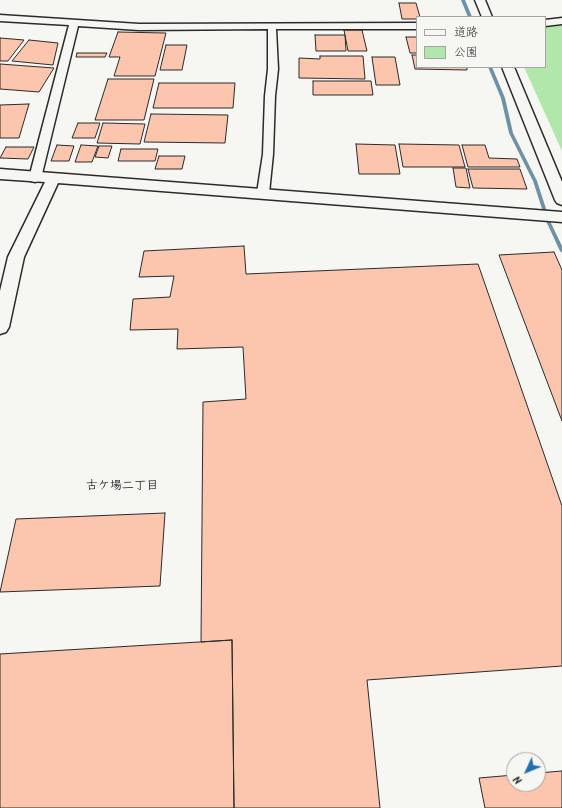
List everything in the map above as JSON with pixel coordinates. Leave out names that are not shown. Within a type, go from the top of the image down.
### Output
[{"type":"street","points":[[480,0],[487,16]]},
{"type":"street","points":[[0,18],[139,28],[416,26]]},
{"type":"street","points":[[546,22],[562,21]]},
{"type":"street","points":[[36,178],[74,24]]},
{"type":"street","points":[[263,193],[268,154],[270,96],[273,69],[272,28]]},
{"type":"street","points":[[508,68],[562,200]]},
{"type":"street","points":[[0,174],[36,178],[263,193],[562,216]]},
{"type":"street","points":[[0,327],[16,257],[53,179]]},
{"type":"green space","points":[[562,24],[562,151],[524,68],[546,68],[546,25]]},
{"type":"building","points":[[399,3],[416,3],[420,16],[416,16],[416,19],[402,19]]},
{"type":"building","points":[[344,30],[362,30],[367,51],[348,51]]},
{"type":"building","points":[[118,32],[166,33],[155,76],[114,76],[120,57],[109,57]]},
{"type":"building","points":[[315,35],[345,35],[346,51],[316,51]]},
{"type":"building","points":[[406,37],[416,37],[416,53],[410,53]]},
{"type":"building","points":[[0,38],[24,40],[8,61],[0,61]]},
{"type":"building","points":[[29,40],[58,43],[53,65],[12,61]]},
{"type":"building","points":[[166,45],[187,45],[182,70],[160,70]]},
{"type":"building","points":[[77,53],[107,53],[105,57],[76,57]]},
{"type":"building","points":[[412,55],[416,55],[416,68],[467,68],[467,70],[415,69]]},
{"type":"building","points":[[320,56],[363,56],[365,79],[299,78],[299,58],[320,59]]},
{"type":"building","points":[[372,57],[395,57],[400,85],[376,85]]},
{"type":"building","points":[[0,64],[54,68],[39,92],[0,89]]},
{"type":"building","points":[[108,79],[154,79],[144,120],[95,120]]},
{"type":"building","points":[[313,81],[371,81],[373,95],[313,95]]},
{"type":"building","points":[[159,83],[235,83],[233,108],[153,108]]},
{"type":"building","points":[[29,104],[19,138],[0,138],[0,105]]},
{"type":"building","points":[[151,114],[228,115],[225,143],[144,142]]},
{"type":"building","points":[[78,123],[100,123],[95,138],[72,138]]},
{"type":"building","points":[[103,123],[145,124],[140,144],[97,143]]},
{"type":"building","points":[[356,144],[395,145],[400,174],[359,174]]},
{"type":"building","points":[[399,144],[459,145],[465,167],[403,167]]},
{"type":"building","points":[[57,145],[74,146],[69,161],[51,161]]},
{"type":"building","points":[[81,145],[98,146],[92,162],[75,162]]},
{"type":"building","points":[[462,145],[485,145],[489,158],[517,159],[520,167],[468,167]]},
{"type":"building","points":[[99,146],[112,146],[108,158],[95,157]]},
{"type":"building","points":[[6,147],[34,147],[28,159],[0,158]]},
{"type":"building","points":[[121,149],[158,149],[155,161],[118,161]]},
{"type":"building","points":[[159,156],[185,156],[182,169],[155,169]]},
{"type":"building","points":[[453,168],[466,168],[470,188],[456,187]]},
{"type":"building","points":[[468,169],[520,169],[527,189],[473,188]]},
{"type":"building","points":[[244,246],[246,274],[478,264],[562,506],[562,666],[367,680],[380,808],[234,808],[232,640],[201,642],[203,402],[246,399],[243,347],[177,349],[178,329],[130,330],[133,299],[170,297],[174,276],[139,277],[144,251]]},
{"type":"building","points":[[554,252],[562,270],[562,421],[499,255]]},
{"type":"building","points":[[165,513],[160,586],[0,592],[16,519]]},
{"type":"building","points":[[232,640],[234,808],[0,808],[0,654]]},
{"type":"building","points":[[562,771],[562,808],[485,808],[479,778],[506,776],[506,792],[546,792],[546,772]]},
{"type":"waterway","points":[[463,0],[470,16]]},
{"type":"waterway","points":[[490,68],[503,98],[511,133],[535,181],[548,221],[562,251]]},
{"type":"district","name":"古ケ場二丁目","points":[[122,487]]}]
